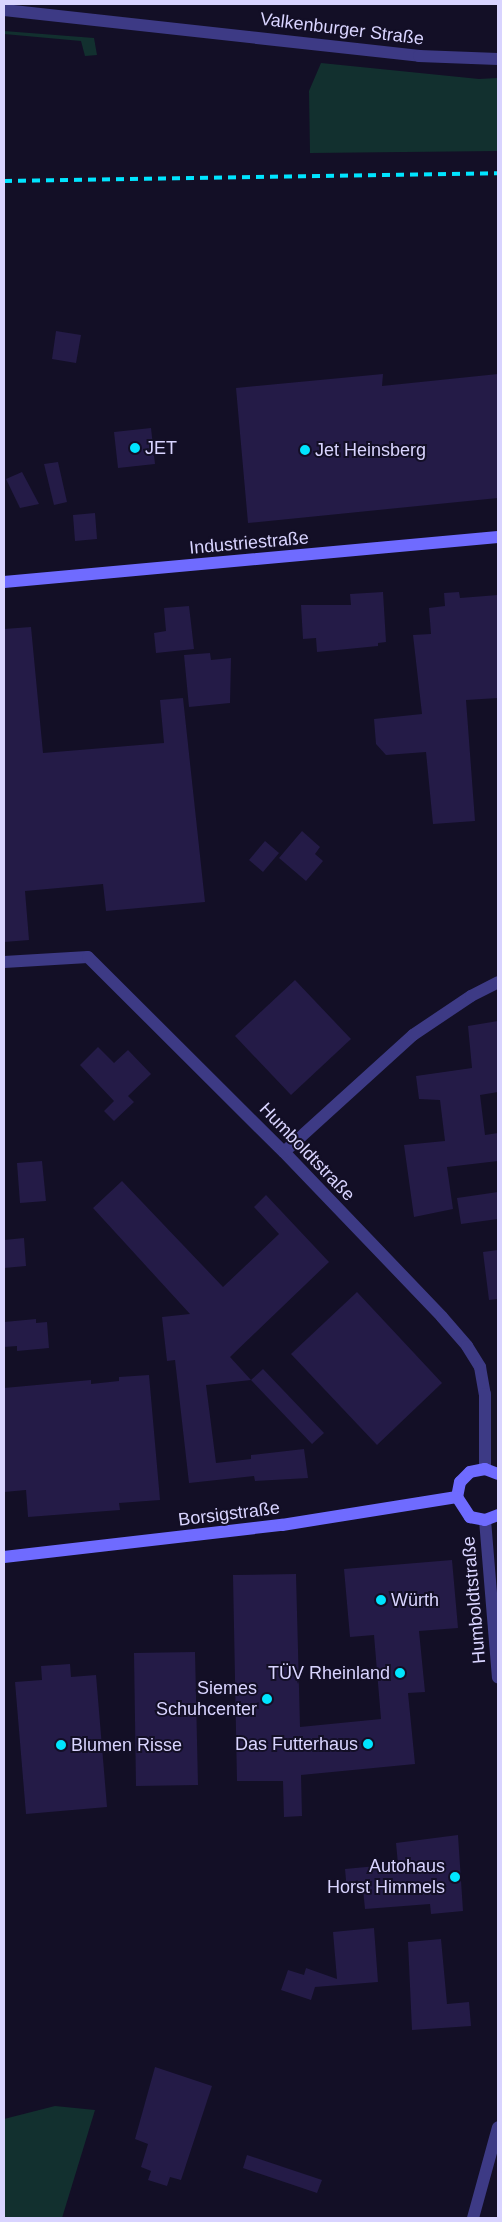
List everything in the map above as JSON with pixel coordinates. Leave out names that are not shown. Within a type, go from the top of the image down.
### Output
[{"type":"street","name":"Valkenburger Straße","points":[[4,10],[419,56],[498,59]]},
{"type":"street","name":"Industriestraße","points":[[4,582],[498,537]]},
{"type":"street","name":"Humboldtstraße","points":[[4,962],[88,957],[284,1152],[467,1346],[480,1367],[486,1394],[485,1469]]},
{"type":"street","points":[[284,1152],[413,1036],[471,996],[498,982]]},
{"type":"street","points":[[498,1474],[485,1469],[464,1476],[457,1497],[464,1512],[485,1520],[498,1515]]},
{"type":"street","name":"Borsigstraße","points":[[4,1557],[282,1525],[457,1497]]},
{"type":"street","name":"Humboldtstraße","points":[[485,1520],[498,1678]]},
{"type":"street","points":[[473,2218],[498,2127]]},
{"type":"green space","points":[[4,31],[94,38],[97,55],[85,56],[81,41],[4,34]]},
{"type":"green space","points":[[321,63],[479,79],[498,78],[498,151],[310,153],[309,91]]},
{"type":"green space","points":[[55,2106],[95,2110],[62,2218],[4,2218],[4,2119]]},
{"type":"building","points":[[56,331],[81,335],[76,363],[52,359]]},
{"type":"building","points":[[383,374],[382,386],[498,374],[498,498],[248,523],[236,388]]},
{"type":"building","name":"JET","points":[[151,428],[155,464],[118,468],[114,432]]},
{"type":"building","points":[[58,462],[67,502],[54,505],[44,464]]},
{"type":"building","points":[[22,472],[39,504],[20,508],[6,479]]},
{"type":"building","points":[[95,513],[97,539],[75,541],[73,515]]},
{"type":"building","points":[[383,592],[386,642],[378,643],[378,646],[317,652],[316,638],[303,639],[301,605],[351,605],[350,594]]},
{"type":"building","points":[[459,592],[460,598],[498,595],[498,698],[466,700],[475,821],[433,824],[426,752],[386,755],[376,744],[374,719],[422,714],[413,635],[431,634],[429,608],[445,606],[444,593]]},
{"type":"building","points":[[189,606],[194,649],[156,653],[154,633],[166,631],[164,608]]},
{"type":"building","points":[[31,627],[43,753],[164,743],[160,700],[183,698],[205,902],[106,911],[103,884],[25,891],[29,940],[4,942],[4,629]]},
{"type":"building","points":[[210,653],[211,660],[231,658],[230,703],[189,707],[184,655]]},
{"type":"building","points":[[302,831],[320,847],[315,854],[323,861],[306,881],[279,858]]},
{"type":"building","points":[[265,841],[279,853],[263,872],[249,860]]},
{"type":"building","points":[[295,980],[351,1039],[291,1095],[235,1036]]},
{"type":"building","points":[[498,1021],[498,1092],[480,1095],[485,1135],[498,1133],[498,1161],[447,1167],[453,1209],[414,1217],[404,1145],[445,1141],[440,1100],[419,1099],[416,1076],[472,1068],[468,1026]]},
{"type":"building","points":[[98,1047],[114,1063],[128,1050],[151,1074],[128,1096],[134,1102],[114,1121],[104,1111],[114,1101],[80,1065]]},
{"type":"building","points":[[42,1161],[46,1201],[20,1203],[17,1163]]},
{"type":"building","points":[[122,1181],[223,1287],[279,1234],[254,1207],[266,1195],[329,1262],[230,1357],[251,1380],[206,1385],[216,1463],[251,1459],[251,1455],[304,1449],[308,1478],[255,1481],[254,1476],[189,1483],[175,1360],[167,1361],[162,1317],[190,1314],[93,1208]]},
{"type":"building","points":[[498,1192],[498,1219],[461,1224],[457,1198]]},
{"type":"building","points":[[24,1238],[26,1266],[4,1268],[4,1240]]},
{"type":"building","points":[[498,1250],[498,1299],[489,1300],[483,1252]]},
{"type":"building","points":[[357,1292],[442,1383],[377,1445],[291,1354]]},
{"type":"building","points":[[36,1319],[36,1323],[47,1322],[49,1348],[17,1351],[17,1346],[4,1347],[4,1322]]},
{"type":"building","points":[[263,1369],[324,1433],[312,1444],[251,1380]]},
{"type":"building","points":[[149,1375],[160,1500],[119,1503],[120,1510],[28,1517],[26,1490],[4,1492],[4,1388],[91,1380],[91,1384],[119,1381],[119,1377]]},
{"type":"building","points":[[452,1560],[458,1628],[419,1631],[425,1692],[408,1693],[415,1764],[301,1775],[302,1816],[284,1817],[283,1781],[237,1781],[233,1575],[296,1574],[300,1727],[381,1719],[374,1635],[350,1637],[344,1569]]},
{"type":"building","points":[[195,1652],[198,1785],[136,1786],[134,1653]]},
{"type":"building","name":"Blumen Risse","points":[[70,1664],[71,1677],[96,1675],[107,1807],[26,1814],[15,1682],[42,1680],[41,1666]]},
{"type":"building","points":[[458,1835],[463,1911],[431,1914],[430,1904],[365,1909],[363,1889],[347,1891],[345,1869],[398,1864],[396,1843]]},
{"type":"building","points":[[374,1928],[378,1982],[315,1987],[311,2000],[281,1990],[288,1970],[304,1975],[306,1968],[337,1979],[333,1932]]},
{"type":"building","points":[[441,1939],[447,2004],[469,2002],[471,2026],[412,2030],[408,1942]]},
{"type":"building","points":[[155,2067],[212,2086],[181,2180],[170,2177],[167,2186],[148,2180],[151,2171],[141,2167],[148,2144],[135,2139]]},
{"type":"building","points":[[247,2155],[322,2180],[317,2193],[243,2168]]},
{"type":"railway","points":[[4,181],[498,173]]},
{"type":"place","name":"JET","points":[[135,448]]},
{"type":"place","name":"Jet Heinsberg","points":[[305,450]]},
{"type":"place","name":"Würth","points":[[381,1600]]},
{"type":"place","name":"TÜV Rheinland","points":[[400,1673]]},
{"type":"place","name":"Siemes Schuhcenter","points":[[267,1699]]},
{"type":"place","name":"Das Futterhaus","points":[[368,1744]]},
{"type":"place","name":"Blumen Risse","points":[[61,1745]]},
{"type":"place","name":"Autohaus Horst Himmels","points":[[455,1877]]}]
